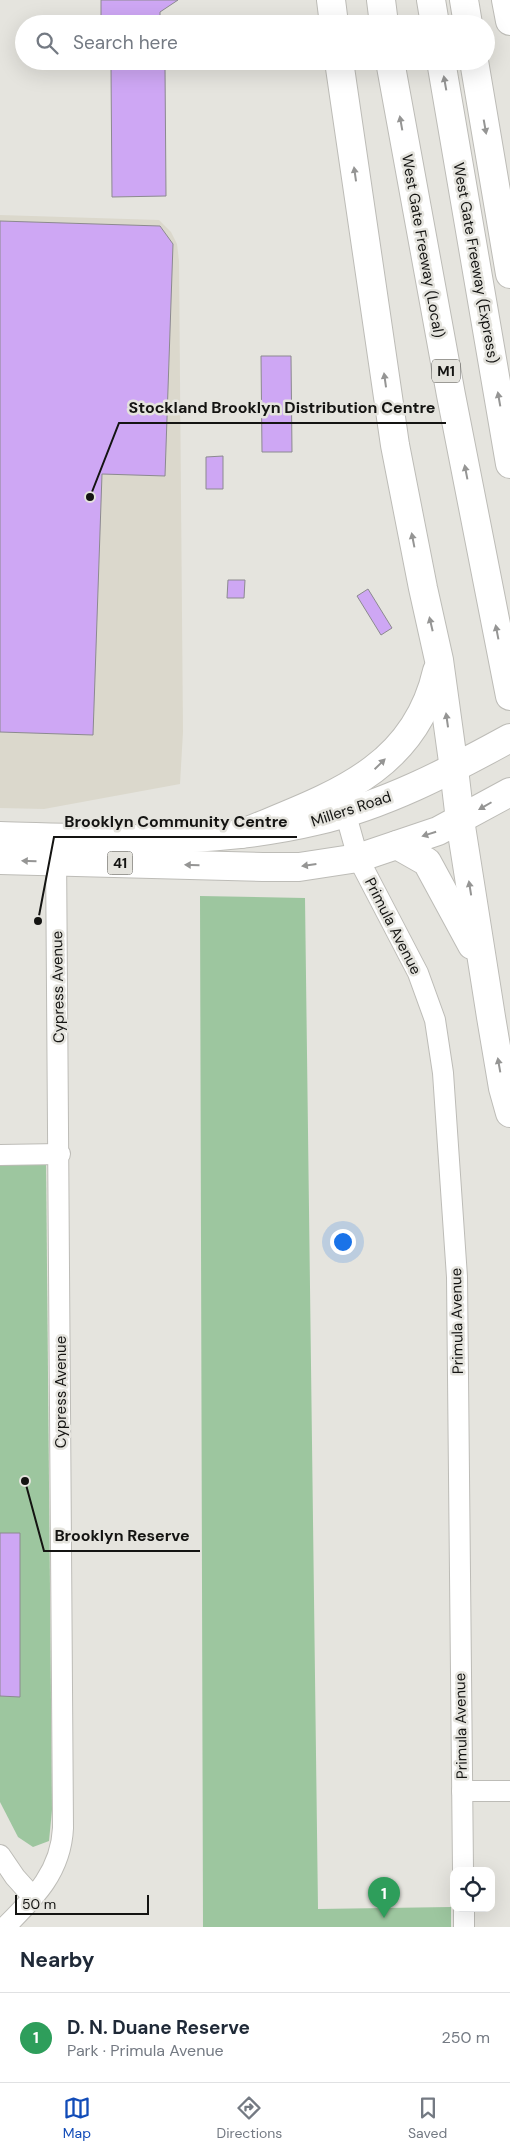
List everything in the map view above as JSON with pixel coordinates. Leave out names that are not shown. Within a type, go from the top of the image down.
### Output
[{"type":"main road","points":[[331,0],[333,15]]},
{"type":"main road","points":[[381,0],[383,15]]},
{"type":"main road","points":[[431,0],[434,15]]},
{"type":"main road","points":[[464,0],[466,15]]},
{"type":"main road","points":[[506,0],[510,21]]},
{"type":"main road","points":[[341,70],[395,445],[422,588],[439,660],[460,820],[482,964],[503,1088],[510,1113]]},
{"type":"main road","name":"West Gate Freeway (Local)","points":[[392,70],[449,385],[508,688]]},
{"type":"main road","name":"West Gate Freeway (Express)","points":[[443,70],[510,464]]},
{"type":"main road","points":[[476,70],[510,274]]},
{"type":"main road","points":[[342,803],[399,747],[414,726],[431,695],[439,660]]},
{"type":"main road","name":"Millers Road","points":[[342,803],[404,792],[454,769],[510,738]]},
{"type":"main road","name":"41","points":[[0,836],[56,849],[262,868],[299,867],[358,858],[438,831],[510,792]]},
{"type":"main road","name":"41","points":[[0,860],[56,849],[241,834],[342,803]]},
{"type":"main road","points":[[397,845],[427,862],[482,964]]},
{"type":"street","name":"Primula Avenue","points":[[342,803],[358,858],[418,973],[434,1020],[443,1074],[457,1277],[463,1867]]},
{"type":"street","name":"Cypress Avenue","points":[[4,1927],[33,1897],[53,1870],[61,1848],[63,1828],[60,1154],[56,849]]},
{"type":"street","points":[[0,1155],[60,1154]]},
{"type":"street","points":[[462,1791],[510,1791]]},
{"type":"street","points":[[0,1856],[33,1897]]},
{"type":"street","points":[[464,1912],[464,1927]]},
{"type":"shaded area","points":[[0,215],[159,220],[171,232],[177,244],[179,261],[183,732],[180,784],[44,809],[0,808]]},
{"type":"green space","points":[[200,896],[305,898],[318,1909],[450,1907],[451,1927],[203,1927]]},
{"type":"green space","points":[[46,1157],[52,1810],[49,1841],[33,1847],[18,1837],[0,1802],[0,1159]]},
{"type":"building","points":[[101,0],[178,0],[160,12],[160,15],[101,15]]},
{"type":"building","points":[[111,70],[165,70],[166,196],[112,197]]},
{"type":"building","points":[[0,221],[160,226],[173,244],[165,476],[102,474],[93,735],[0,732]]},
{"type":"building","points":[[261,356],[291,356],[292,452],[262,452]]},
{"type":"building","points":[[223,456],[223,489],[206,489],[206,457]]},
{"type":"building","points":[[228,580],[245,580],[244,598],[227,598]]},
{"type":"building","points":[[368,589],[392,628],[381,635],[357,596]]},
{"type":"building","points":[[0,1533],[20,1533],[20,1697],[0,1696]]},
{"type":"place","name":"Stockland Brooklyn Distribution Centre","points":[[90,497]]},
{"type":"place","name":"Brooklyn Community Centre","points":[[38,921]]},
{"type":"place","name":"Brooklyn Reserve","points":[[25,1481]]},
{"type":"place","name":"D. N. Duane Reserve","points":[[384,1918]]}]
